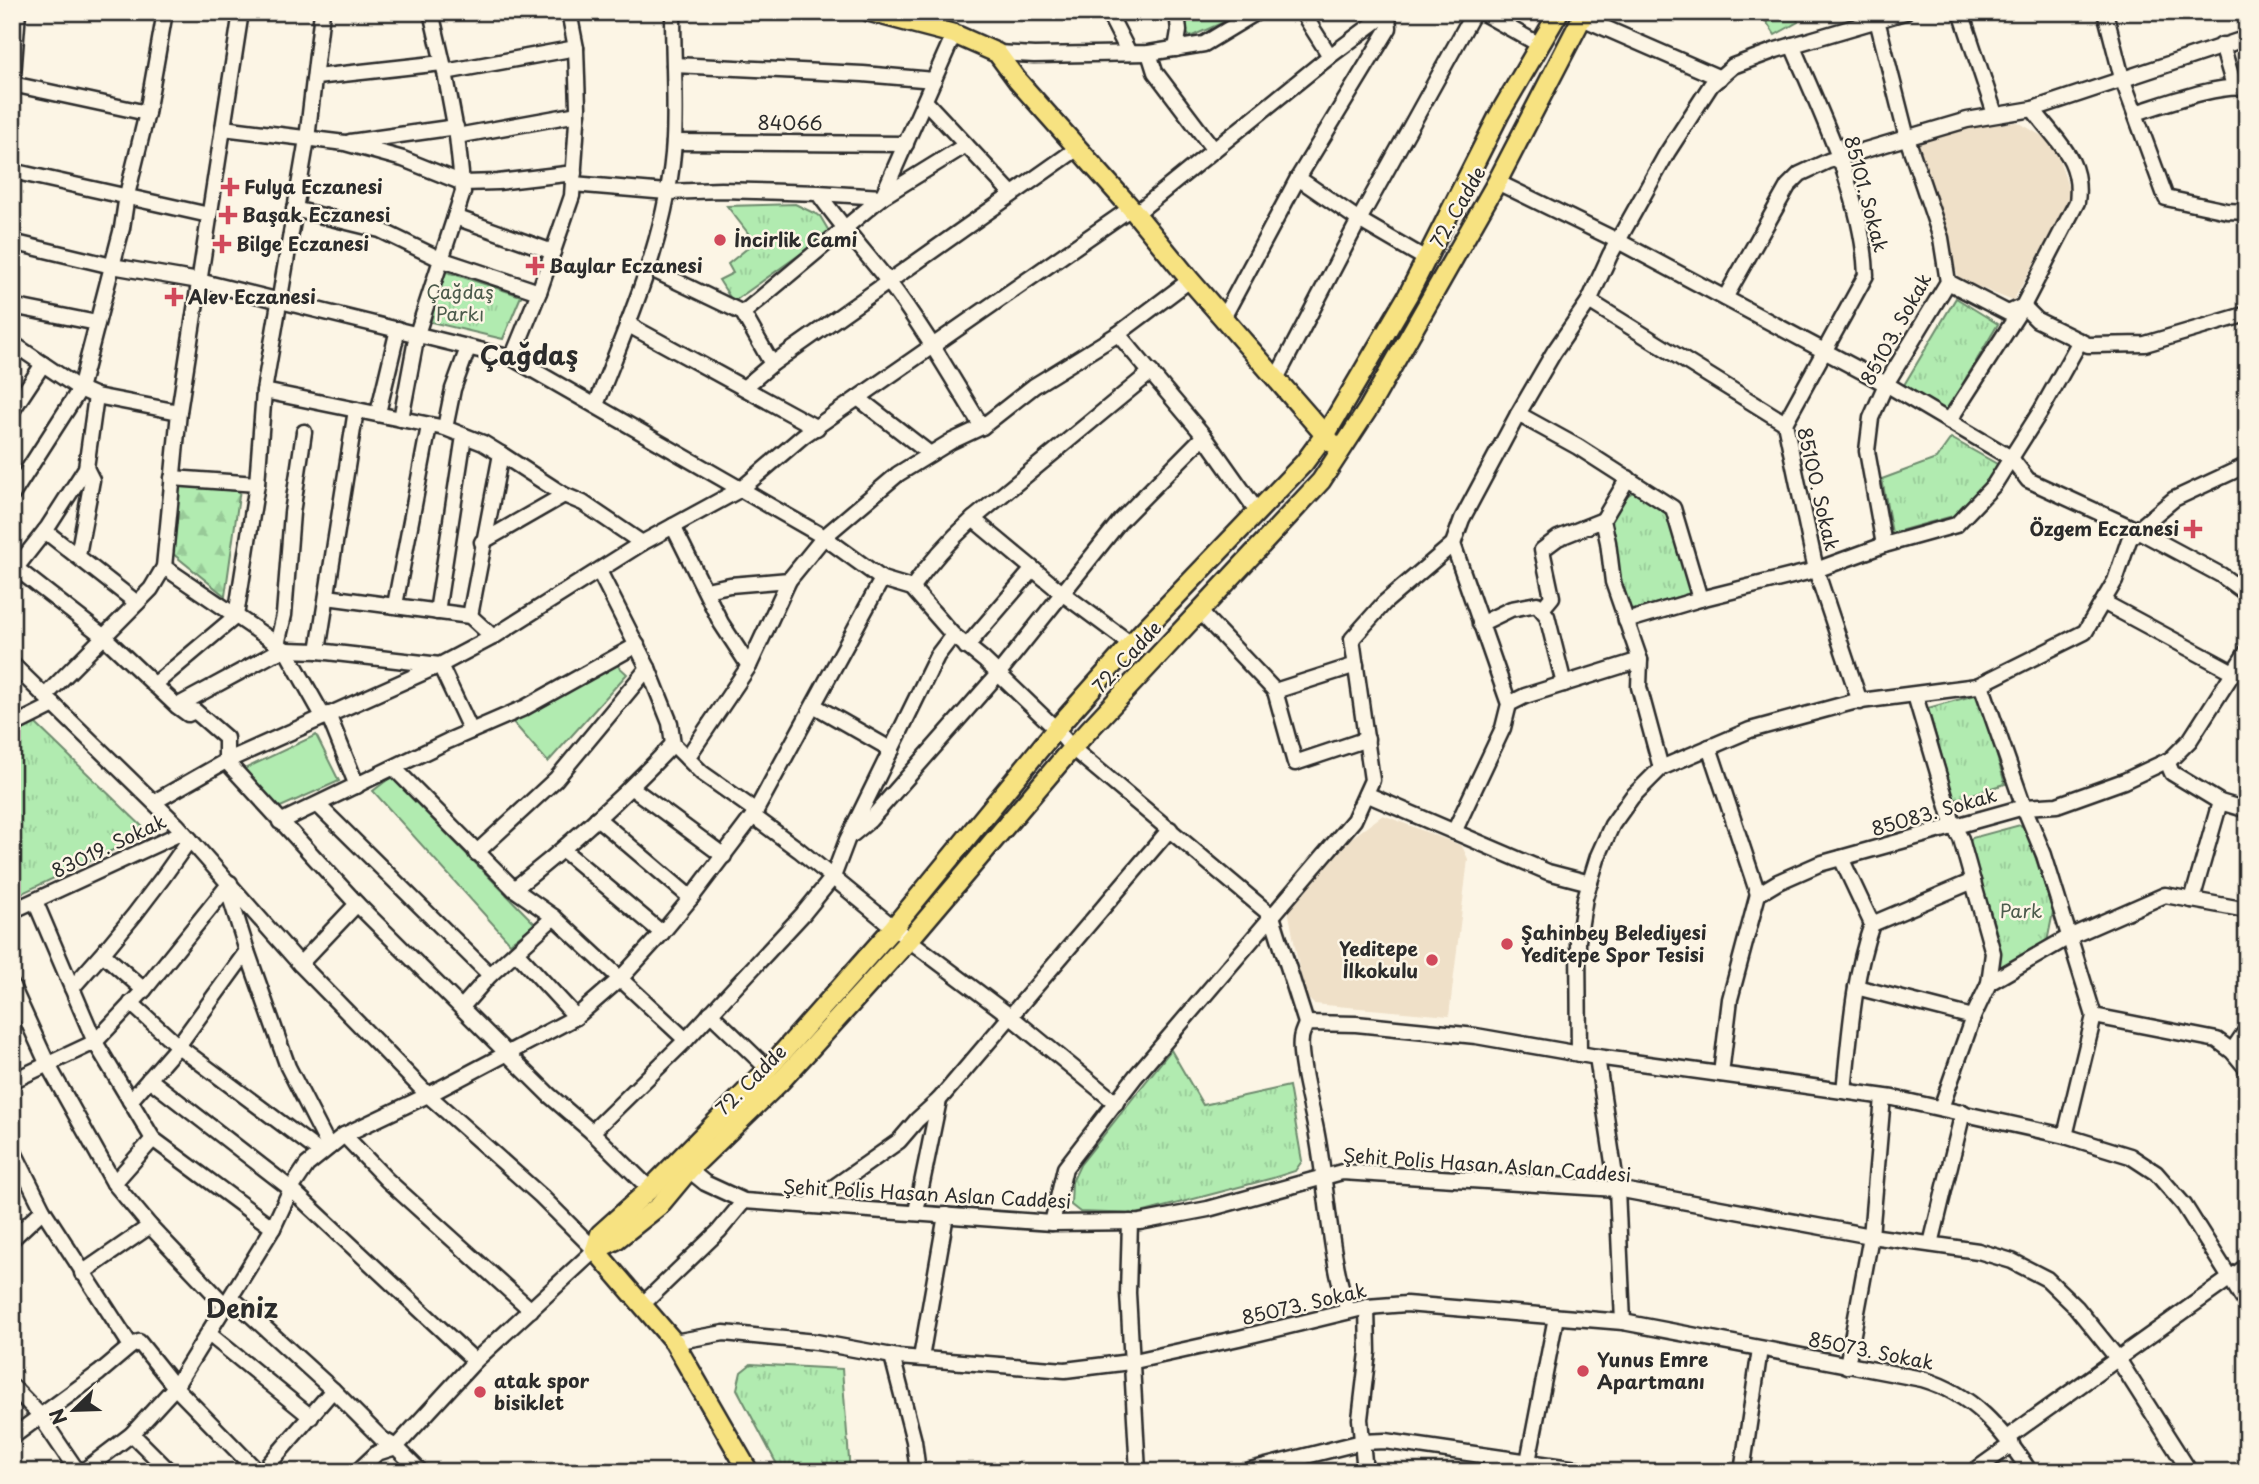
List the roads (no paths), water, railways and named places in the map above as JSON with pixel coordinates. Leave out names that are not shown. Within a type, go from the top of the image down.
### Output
[{"type":"main road","points":[[870,12],[954,34],[997,53],[1017,80],[1341,453]]},
{"type":"main road","points":[[749,1472],[674,1342],[596,1250],[600,1234],[650,1189],[768,1069],[893,928],[1056,729],[1131,644],[1304,463],[1325,435],[1408,295],[1500,113],[1559,12]]},
{"type":"main road","name":"72. Cadde","points":[[596,1250],[616,1240],[659,1206],[689,1170],[781,1081],[909,940],[1072,748],[1321,481],[1368,409],[1433,290],[1497,182],[1583,15]]},
{"type":"street","points":[[18,12],[13,86],[146,113]]},
{"type":"street","points":[[12,495],[80,389],[122,228],[165,12]]},
{"type":"street","points":[[12,726],[50,700],[103,636],[151,589],[164,567],[179,412],[241,12]]},
{"type":"street","points":[[154,685],[236,616],[257,484],[264,391],[307,139],[323,12]]},
{"type":"street","points":[[401,419],[416,334],[463,192],[456,132],[430,12]]},
{"type":"street","points":[[512,358],[539,292],[572,196],[578,114],[576,48],[569,12]]},
{"type":"street","points":[[596,405],[649,268],[667,192],[674,142],[673,12]]},
{"type":"street","points":[[1108,12],[1129,53]]},
{"type":"street","points":[[1175,49],[1180,31],[1177,12]]},
{"type":"street","points":[[997,53],[1149,53],[1175,49],[1204,44],[1257,12]]},
{"type":"street","points":[[1302,12],[1330,56]]},
{"type":"street","points":[[154,802],[226,761],[440,665],[493,637],[642,543],[741,489],[803,436],[1133,211],[1389,12]]},
{"type":"street","points":[[1223,318],[1298,178],[1389,28],[1389,12]]},
{"type":"street","points":[[1276,379],[1359,220],[1474,12]]},
{"type":"street","points":[[1481,12],[1540,45]]},
{"type":"street","points":[[1052,1223],[1065,1168],[1116,1103],[1354,820],[1373,780],[1352,639],[1384,603],[1453,544],[1462,519],[1518,414],[1554,352],[1589,301],[1667,153],[1712,85],[1733,66],[1876,16],[1905,12]]},
{"type":"street","points":[[1961,12],[1995,114]]},
{"type":"street","points":[[2105,12],[2122,78],[2166,198],[2227,211],[2247,212]]},
{"type":"street","points":[[1583,15],[1720,78]]},
{"type":"street","name":"85103. Sokak","points":[[1876,16],[1908,138],[1941,238],[1948,282],[1886,384],[1871,418],[1867,451],[1884,545]]},
{"type":"street","points":[[882,197],[954,34]]},
{"type":"street","points":[[1725,298],[1788,186],[1800,174],[1840,158],[1908,138],[1995,114],[2033,108],[2247,37]]},
{"type":"street","name":"85101. Sokak","points":[[1785,424],[1866,275],[1865,249],[1840,158],[1793,45]]},
{"type":"street","points":[[2135,113],[2240,87],[2222,45]]},
{"type":"street","points":[[316,77],[444,67],[576,48]]},
{"type":"street","points":[[1149,53],[1155,72],[1214,150]]},
{"type":"street","points":[[674,65],[934,80]]},
{"type":"street","points":[[925,102],[1012,194]]},
{"type":"street","points":[[1949,421],[2024,306],[2077,202],[2080,184],[2070,156],[2033,108]]},
{"type":"street","points":[[345,143],[456,132],[578,114]]},
{"type":"street","points":[[223,128],[345,143],[403,159],[463,183],[573,179],[667,192],[721,190],[882,197]]},
{"type":"street","name":"84066","points":[[674,142],[906,144]]},
{"type":"street","points":[[743,313],[882,197],[966,145]]},
{"type":"street","points":[[745,387],[772,364],[1078,148]]},
{"type":"street","points":[[12,171],[209,215]]},
{"type":"street","points":[[1298,178],[1359,220],[1426,259]]},
{"type":"street","points":[[1497,182],[1618,242],[1886,384],[2011,458],[2028,480],[2137,530],[2221,575],[2247,594]]},
{"type":"street","points":[[818,193],[844,230],[855,238],[889,283],[933,347],[982,427]]},
{"type":"street","points":[[294,209],[380,230],[440,259],[539,292]]},
{"type":"street","points":[[455,217],[553,252]]},
{"type":"street","points":[[12,242],[112,266],[199,281],[512,358],[824,537],[882,579],[912,588],[953,635],[1056,729],[1072,748],[1272,916],[1306,1024],[1301,1039],[1302,1059],[1324,1176],[1329,1231],[1348,1311]]},
{"type":"street","points":[[649,268],[743,313],[772,364]]},
{"type":"street","points":[[687,758],[749,666],[789,580],[824,537],[898,474],[982,427],[1034,386],[1118,334],[1190,281]]},
{"type":"street","points":[[1948,282],[2007,313],[2024,306]]},
{"type":"street","name":"85100. Sokak","points":[[1589,301],[1785,424],[1816,570],[1860,702]]},
{"type":"street","points":[[12,306],[97,323]]},
{"type":"street","points":[[2024,306],[2037,320],[2088,345],[2145,344],[2247,314]]},
{"type":"street","points":[[627,324],[817,428]]},
{"type":"street","points":[[378,413],[398,329]]},
{"type":"street","points":[[1118,334],[1204,436],[1257,511]]},
{"type":"street","points":[[1626,621],[1700,598],[1816,570],[1884,545],[1956,525],[1994,485],[2080,341]]},
{"type":"street","points":[[12,342],[80,389],[96,396],[179,412]]},
{"type":"street","points":[[444,428],[453,389],[468,348]]},
{"type":"street","points":[[12,411],[43,364]]},
{"type":"street","points":[[912,588],[926,567],[973,519],[1151,372]]},
{"type":"street","points":[[264,391],[444,428],[483,443],[564,495],[583,503],[642,543]]},
{"type":"street","points":[[96,396],[86,468],[45,531],[14,569],[103,636],[177,706],[188,714],[195,711],[226,738],[226,761],[357,904],[549,1095],[592,1132],[650,1189]]},
{"type":"street","points":[[858,398],[930,454]]},
{"type":"street","points":[[318,651],[356,410]]},
{"type":"street","points":[[1518,414],[1628,478],[1673,508],[1700,598]]},
{"type":"street","points":[[395,604],[429,426]]},
{"type":"street","points":[[177,706],[273,654],[281,647],[292,513],[304,432]]},
{"type":"street","points":[[437,612],[464,436]]},
{"type":"street","points":[[847,840],[870,820],[998,674],[1120,521],[1204,436]]},
{"type":"street","points":[[470,616],[482,542],[501,454]]},
{"type":"street","points":[[1579,1054],[1578,941],[1585,898],[1612,825],[1632,797],[1661,768],[1750,730],[1860,702],[1977,686],[2085,632],[2115,582],[2129,540],[2137,530],[2174,499],[2247,465]]},
{"type":"street","points":[[78,555],[92,480],[86,468]]},
{"type":"street","points":[[172,478],[257,484]]},
{"type":"street","points":[[1542,609],[1552,597],[1542,550],[1558,538],[1603,520],[1628,478]]},
{"type":"street","points":[[482,542],[564,495]]},
{"type":"street","points":[[973,519],[1062,593],[1131,644]]},
{"type":"street","points":[[1603,520],[1613,582],[1640,660],[1639,687],[1661,768]]},
{"type":"street","points":[[673,526],[720,623],[749,666]]},
{"type":"street","points":[[45,531],[137,603]]},
{"type":"street","points":[[1453,544],[1508,704],[1503,728],[1454,832]]},
{"type":"street","points":[[164,567],[281,647],[325,715],[357,786]]},
{"type":"street","points":[[966,647],[1032,569]]},
{"type":"street","points":[[599,571],[648,668],[670,723],[673,744],[702,773],[755,813],[893,928],[1010,1016],[1116,1103]]},
{"type":"street","points":[[12,1386],[40,1416],[80,1472],[132,1434],[175,1387],[273,1228],[291,1189],[307,1165],[344,1135],[428,1095],[576,1017],[621,978],[662,933],[755,813],[882,579]]},
{"type":"street","points":[[706,590],[789,580]]},
{"type":"street","points":[[327,597],[470,616],[493,637]]},
{"type":"street","points":[[2103,602],[2233,672]]},
{"type":"street","points":[[1480,624],[1511,609],[1537,604],[1547,616],[1564,684]]},
{"type":"street","points":[[1199,611],[1275,691],[1295,762],[1367,739]]},
{"type":"street","points":[[592,1132],[686,1040],[803,914],[833,877],[847,840],[937,656],[953,635]]},
{"type":"street","points":[[280,822],[524,708],[636,645]]},
{"type":"street","points":[[281,647],[440,665]]},
{"type":"street","name":"85083. Sokak","points":[[1759,894],[1808,868],[2024,807],[2057,805],[2124,781],[2167,761],[2190,740],[2247,651]]},
{"type":"street","points":[[1508,704],[1525,696],[1640,660]]},
{"type":"street","points":[[12,664],[187,836],[300,964],[428,1095],[541,1196],[596,1250],[475,1361],[396,1447],[377,1453],[357,1472]]},
{"type":"street","points":[[1275,691],[1356,664]]},
{"type":"street","points":[[440,665],[471,731]]},
{"type":"street","points":[[476,853],[556,779],[648,668]]},
{"type":"street","points":[[1977,686],[1982,687],[2024,807],[2044,855],[2094,1016],[2065,1136]]},
{"type":"street","points":[[1915,695],[1954,827],[1962,839],[1993,953],[1989,983],[1973,1017],[1941,1108]]},
{"type":"street","points":[[815,706],[892,750]]},
{"type":"street","points":[[514,889],[563,850],[632,788],[673,744]]},
{"type":"street","points":[[1709,747],[1759,894],[1730,999],[1721,1074]]},
{"type":"street","points":[[2167,761],[2172,773],[2220,802],[2247,810]]},
{"type":"street","points":[[394,768],[514,889],[554,917],[686,1040]]},
{"type":"street","points":[[632,788],[724,856]]},
{"type":"street","points":[[1366,794],[1548,872],[1590,883]]},
{"type":"street","points":[[2192,900],[2220,802]]},
{"type":"street","points":[[318,805],[490,975]]},
{"type":"street","points":[[597,818],[691,898]]},
{"type":"street","points":[[807,1206],[899,1141],[939,1100],[1170,829]]},
{"type":"street","points":[[72,988],[154,892],[187,836]]},
{"type":"street","name":"83019. Sokak","points":[[12,911],[187,836]]},
{"type":"street","points":[[563,850],[662,933]]},
{"type":"street","points":[[1841,858],[1872,924],[1862,951],[1844,1091]]},
{"type":"street","points":[[1872,924],[1973,881]]},
{"type":"street","points":[[229,885],[247,951],[288,1066],[325,1150]]},
{"type":"street","points":[[12,1081],[95,1041],[144,990],[229,885]]},
{"type":"street","points":[[1989,983],[2069,937],[2165,895],[2247,910]]},
{"type":"street","points":[[35,901],[95,1041],[153,1139],[273,1228]]},
{"type":"street","points":[[300,964],[357,904]]},
{"type":"street","points":[[462,1007],[490,975],[554,917]]},
{"type":"street","points":[[130,1101],[178,1046],[247,951]]},
{"type":"street","points":[[516,952],[576,1017]]},
{"type":"street","points":[[103,954],[144,990]]},
{"type":"street","points":[[12,986],[48,1065],[114,1183],[150,1226],[229,1301],[333,1390],[382,1439],[396,1447],[421,1472]]},
{"type":"street","points":[[1856,987],[1973,1017]]},
{"type":"street","points":[[131,1003],[178,1046],[325,1150]]},
{"type":"street","points":[[710,1013],[768,1069]]},
{"type":"street","points":[[2094,1016],[2217,1040],[2232,1051],[2247,1069]]},
{"type":"street","points":[[1306,1024],[1356,1024],[1463,1035],[1597,1057],[1844,1091],[1963,1112],[2065,1136],[2130,1156],[2156,1173],[2184,1205],[2247,1305]]},
{"type":"street","points":[[2232,1051],[2247,1030]]},
{"type":"street","points":[[1597,1057],[1617,1189],[1623,1322]]},
{"type":"street","points":[[149,1079],[291,1189],[475,1361]]},
{"type":"street","points":[[1847,1366],[1871,1236],[1883,1097]]},
{"type":"street","points":[[916,1212],[939,1100]]},
{"type":"street","points":[[1931,1244],[1963,1112]]},
{"type":"street","points":[[344,1135],[387,1180],[531,1310]]},
{"type":"street","points":[[114,1183],[153,1139]]},
{"type":"street","points":[[12,1148],[43,1210],[131,1346]]},
{"type":"street","name":"Şehit Polis Hasan Aslan Caddesi","points":[[689,1170],[705,1183],[744,1201],[1052,1223],[1140,1222],[1208,1209],[1342,1172],[1617,1189],[1871,1236],[1978,1251],[2012,1261],[2047,1279],[2076,1307],[2118,1359],[2190,1472]]},
{"type":"street","points":[[643,1304],[719,1231],[744,1201]]},
{"type":"street","points":[[12,1239],[43,1210]]},
{"type":"street","points":[[921,1358],[946,1214]]},
{"type":"street","points":[[1130,1222],[1130,1362],[1138,1472]]},
{"type":"street","points":[[82,1273],[150,1226]]},
{"type":"street","points":[[1973,1472],[2118,1359],[2247,1266]]},
{"type":"street","name":"85073. Sokak","points":[[674,1342],[724,1333],[816,1342],[892,1356],[1065,1370],[1130,1362],[1367,1307],[1406,1304],[1623,1322],[1946,1386],[1977,1408],[2010,1441],[2030,1472]]},
{"type":"street","points":[[1364,1472],[1360,1419],[1368,1352],[1367,1307]]},
{"type":"street","points":[[1527,1466],[1556,1317]]},
{"type":"street","points":[[209,1334],[311,1417]]},
{"type":"street","points":[[12,1437],[139,1342],[175,1387],[260,1472],[333,1390]]},
{"type":"street","points":[[1742,1472],[1760,1349]]},
{"type":"street","points":[[892,1356],[914,1440],[918,1472]]},
{"type":"street","points":[[132,1434],[170,1472]]},
{"type":"street","points":[[1242,1472],[1362,1442],[1385,1441],[1527,1466],[1598,1472]]},
{"type":"place","name":"Fulya Eczanesi","points":[[230,187]]},
{"type":"place","name":"Başak Eczanesi","points":[[228,215]]},
{"type":"place","name":"İncirlik Cami","points":[[720,240]]},
{"type":"place","name":"Bilge Eczanesi","points":[[222,244]]},
{"type":"place","name":"Baylar Eczanesi","points":[[535,266]]},
{"type":"place","name":"Alev Eczanesi","points":[[174,297]]},
{"type":"place","name":"Özgem Eczanesi","points":[[2193,529]]},
{"type":"place","name":"Şahinbey Belediyesi Yeditepe Spor Tesisi","points":[[1507,944]]},
{"type":"place","name":"Yeditepe İlkokulu","points":[[1432,960]]},
{"type":"place","name":"Yunus Emre Apartmanı","points":[[1583,1371]]},
{"type":"place","name":"atak spor bisiklet","points":[[480,1392]]},
{"type":"district","name":"Çağdaş","points":[[529,356]]},
{"type":"district","name":"Deniz","points":[[242,1309]]},
{"type":"park label","name":"Çağdaş Parkı","points":[[460,303]]},
{"type":"park label","name":"Park","points":[[2021,911]]}]
